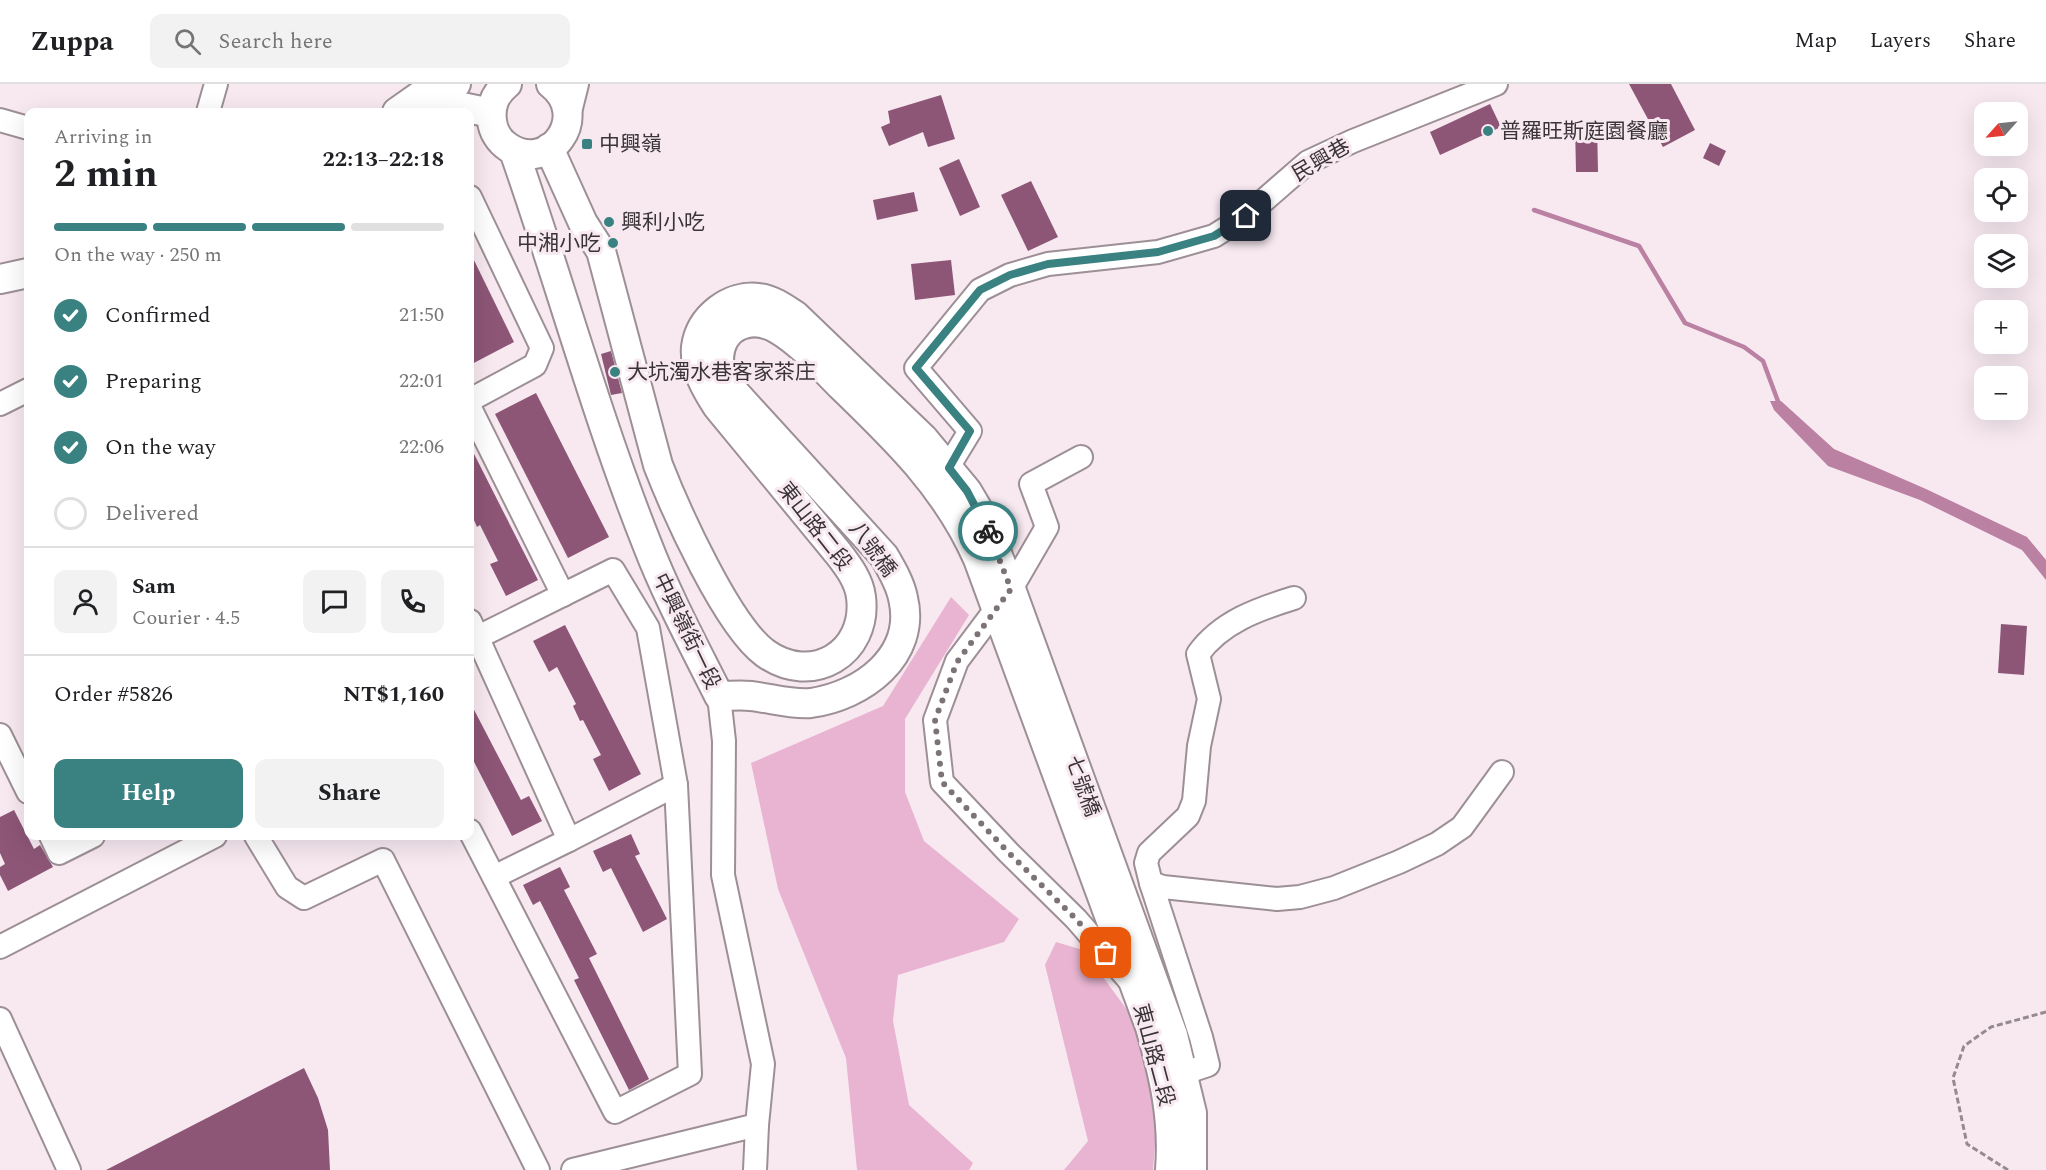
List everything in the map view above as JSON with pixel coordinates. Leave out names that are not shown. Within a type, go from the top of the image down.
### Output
[{"type":"main road","points":[[403,108],[424,93],[456,84]]},
{"type":"main road","points":[[507,84],[494,100],[491,113],[497,137],[514,151],[536,154],[558,138],[568,114],[566,101],[551,84]]},
{"type":"main road","points":[[447,108],[457,106],[467,108]]},
{"type":"main road","points":[[474,110],[491,113]]},
{"type":"main road","name":"中興嶺街一段","points":[[549,249],[558,138]]},
{"type":"main road","name":"東山路二段","points":[[558,138],[583,223],[601,251],[658,465],[670,496],[735,621],[752,642],[783,663],[798,667],[817,666],[835,659],[850,645],[858,630],[862,613],[861,594],[853,573],[717,406],[706,389],[698,368],[696,347],[702,329],[712,315],[726,304],[742,298],[759,298],[776,303],[814,331],[907,422],[943,476],[967,533],[1004,600],[1019,642]]},
{"type":"main road","name":"中興嶺街一段","points":[[514,151],[549,249],[619,470],[647,546],[719,696]]},
{"type":"main road","points":[[0,279],[24,274]]},
{"type":"main road","name":"東山路二段","points":[[736,394],[725,378],[719,359],[723,340],[735,326],[750,322],[764,322],[794,340],[893,437],[943,476]]},
{"type":"main road","name":"八號橋","points":[[719,696],[750,696],[808,704],[833,699],[861,688],[881,671],[896,650],[904,624],[904,600],[896,576],[871,539],[736,394]]},
{"type":"main road","name":"七號橋","points":[[1019,642],[1129,940]]},
{"type":"main road","name":"東山路二段","points":[[1129,940],[1136,988],[1192,1113],[1193,1162]]},
{"type":"main road","name":"東山路二段","points":[[1129,940],[1174,1075],[1170,1114],[1170,1170]]},
{"type":"street","points":[[209,108],[216,84]]},
{"type":"street","points":[[558,138],[577,84]]},
{"type":"street","name":"民興巷","points":[[943,476],[970,431],[916,368],[980,290],[1010,275],[1048,264],[1158,252],[1214,236],[1246,216],[1308,162],[1353,141],[1496,84]]},
{"type":"street","points":[[0,120],[24,127]]},
{"type":"street","points":[[474,205],[542,348],[535,364],[474,398]]},
{"type":"street","points":[[0,404],[24,392]]},
{"type":"street","points":[[474,416],[563,595]]},
{"type":"street","points":[[1081,457],[1030,484],[1047,527],[1004,600],[957,662],[935,720],[942,782],[1076,919],[1136,988]]},
{"type":"street","points":[[474,632],[563,595],[612,570],[648,628],[676,785],[690,1074],[615,1112],[474,839]]},
{"type":"street","points":[[1174,1075],[1208,1065],[1146,862],[1149,853],[1188,816],[1194,801],[1199,746],[1209,699],[1198,654],[1213,637],[1252,612],[1294,598]]},
{"type":"street","points":[[474,637],[569,840]]},
{"type":"street","name":"中興嶺街一段","points":[[719,696],[724,741],[723,875],[763,1064],[756,1125],[755,1170]]},
{"type":"street","points":[[0,735],[24,784]]},
{"type":"street","points":[[1151,883],[1163,887],[1277,899],[1300,897],[1334,888],[1408,858],[1437,844],[1462,827],[1502,772]]},
{"type":"street","points":[[494,877],[676,785]]},
{"type":"street","points":[[53,840],[59,853],[85,840]]},
{"type":"street","points":[[0,947],[207,840]]},
{"type":"street","points":[[258,840],[287,887],[304,898],[383,860],[538,1170]]},
{"type":"street","points":[[0,1019],[69,1170]]},
{"type":"street","points":[[573,1170],[756,1125]]},
{"type":"path","points":[[2008,1170],[1968,1144],[1953,1078],[1964,1046],[1991,1027],[2046,1012]]},
{"type":"shaded area","points":[[1770,401],[1781,401],[1834,449],[2027,537],[2046,560],[2046,580],[2022,550],[1920,500],[1828,466],[1774,410]]},
{"type":"shaded area","points":[[951,597],[969,615],[905,719],[905,792],[924,841],[1019,919],[1004,942],[898,975],[893,1021],[909,1105],[973,1163],[969,1170],[857,1170],[846,1058],[778,889],[751,763],[883,706]]},
{"type":"shaded area","points":[[1056,942],[1083,950],[1139,1026],[1158,1104],[1153,1170],[1064,1170],[1088,1141],[1045,965]]},
{"type":"building","points":[[1629,84],[1671,84],[1695,130],[1663,147]]},
{"type":"building","points":[[941,95],[955,139],[928,147],[923,132],[889,146],[881,127],[890,123],[888,111]]},
{"type":"building","points":[[1490,104],[1501,127],[1440,155],[1430,132]]},
{"type":"building","points":[[1575,124],[1597,124],[1598,172],[1576,172]]},
{"type":"building","points":[[1710,143],[1726,151],[1719,166],[1703,158]]},
{"type":"building","points":[[959,159],[980,207],[960,216],[939,168]]},
{"type":"building","points":[[1031,181],[1058,237],[1028,251],[1001,195]]},
{"type":"building","points":[[914,192],[918,211],[877,220],[873,200]]},
{"type":"building","points":[[474,260],[514,342],[474,363]]},
{"type":"building","points":[[951,260],[955,295],[915,300],[911,264]]},
{"type":"building","points":[[611,351],[622,393],[611,395],[601,354]]},
{"type":"building","points":[[536,393],[609,537],[568,558],[495,414]]},
{"type":"building","points":[[474,454],[538,580],[506,596],[490,564],[498,561],[480,525],[477,527],[474,520]]},
{"type":"building","points":[[2001,624],[2027,626],[2024,675],[1998,673]]},
{"type":"building","points":[[565,625],[641,774],[609,791],[593,759],[601,755],[583,720],[580,721],[573,706],[576,704],[557,667],[549,672],[533,641]]},
{"type":"building","points":[[474,710],[521,800],[529,796],[542,821],[512,836],[474,762]]},
{"type":"building","points":[[14,810],[24,830],[24,840],[29,840],[34,849],[40,845],[53,867],[8,891],[0,875],[0,867],[5,864],[0,853],[0,817]]},
{"type":"building","points":[[631,834],[640,854],[635,856],[667,919],[643,932],[611,868],[603,872],[593,851]]},
{"type":"building","points":[[560,867],[570,887],[564,890],[597,954],[589,958],[649,1079],[629,1090],[574,980],[579,978],[540,901],[533,905],[523,885]]},
{"type":"building","points":[[304,1068],[318,1098],[328,1130],[330,1170],[106,1170]]},
{"type":"waterway","points":[[1534,210],[1639,246],[1685,323],[1744,347],[1763,361],[1779,404]]},
{"type":"way so far","points":[[988,531],[1011,589],[957,662],[935,720],[942,782],[1076,919],[1106,953]]},
{"type":"place","name":"普羅旺斯庭園餐廳","points":[[1488,131]]},
{"type":"place","name":"中興嶺","points":[[587,144]]},
{"type":"place","name":"興利小吃","points":[[609,222]]},
{"type":"place","name":"中湘小吃","points":[[613,243]]},
{"type":"place","name":"大坑濁水巷客家茶庄","points":[[615,372]]},
{"type":"route","points":[[988,531],[967,491],[949,468],[970,431],[943,396],[916,368],[980,290],[1010,275],[1048,264],[1158,252],[1214,236],[1246,216]]}]
